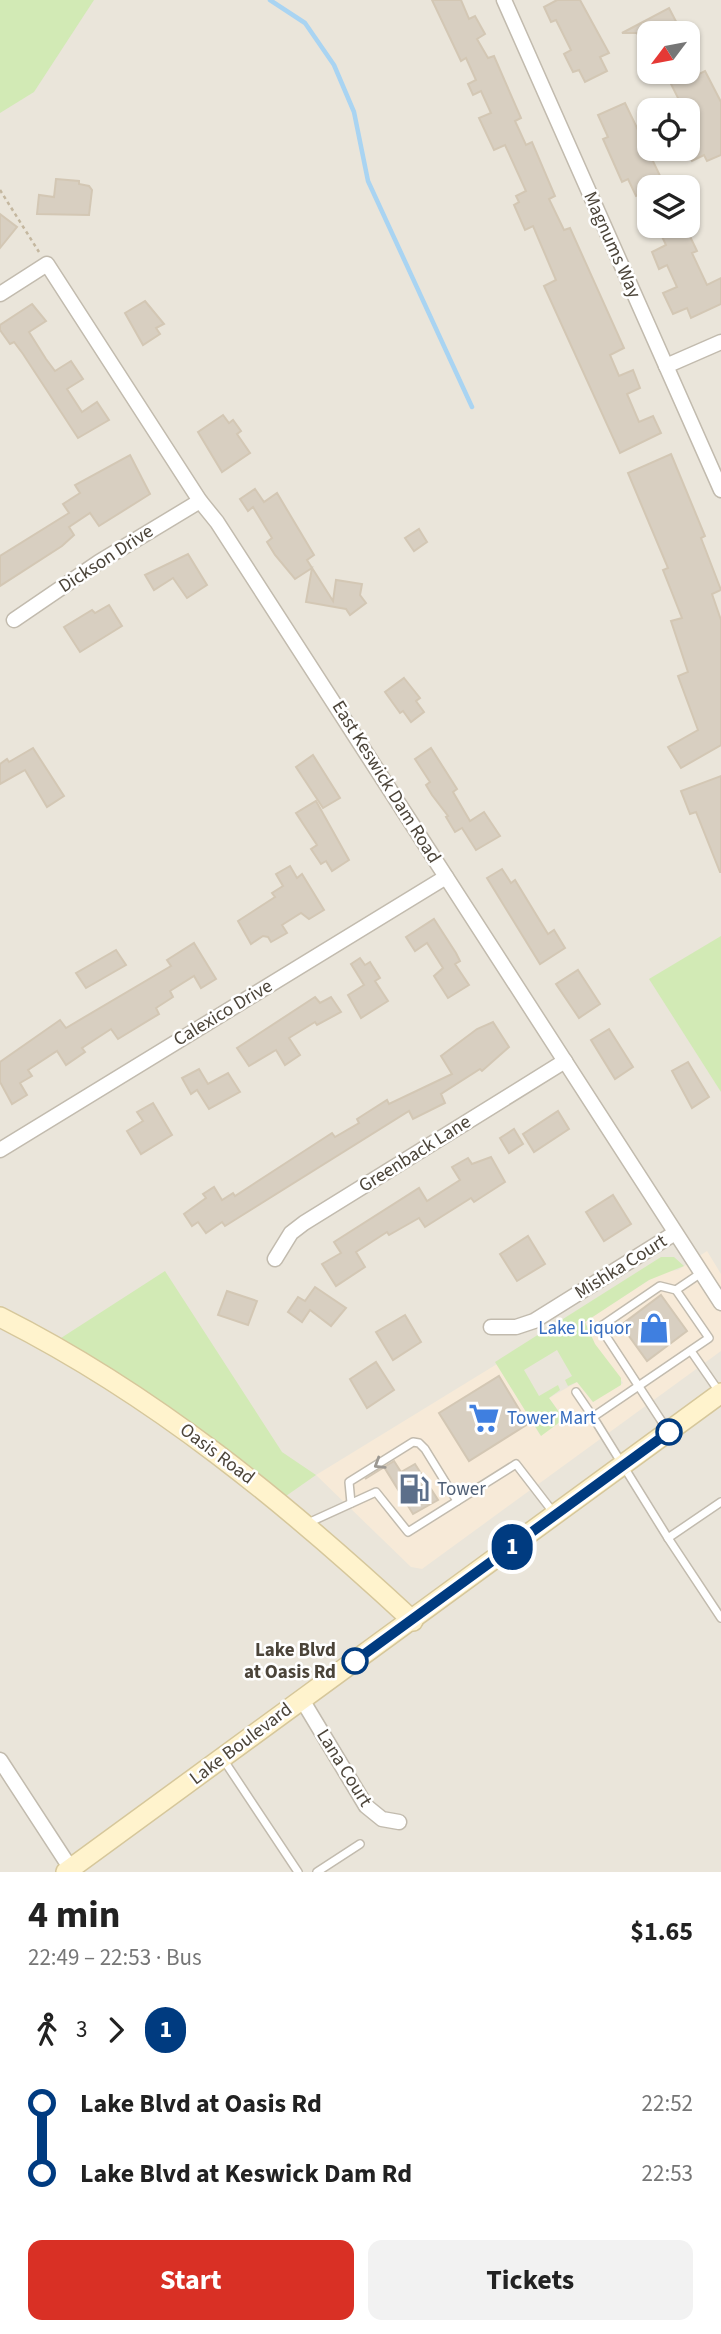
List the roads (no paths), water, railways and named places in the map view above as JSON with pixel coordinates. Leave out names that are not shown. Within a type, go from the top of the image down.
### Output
[{"type":"main road","name":"Oasis Road","points":[[0,1317],[140,1398],[239,1468],[413,1621]]},
{"type":"main road","name":"Lake Boulevard","points":[[69,1870],[301,1698],[413,1621],[721,1393]]},
{"type":"street","name":"Magnums Way","points":[[507,1],[721,489]]},
{"type":"street","name":"East Keswick Dam Road","points":[[0,294],[47,264],[200,501],[217,522],[337,704],[721,1303]]},
{"type":"street","points":[[666,366],[721,342]]},
{"type":"street","name":"Dickson Drive","points":[[14,620],[99,562],[200,501]]},
{"type":"street","name":"Calexico Drive","points":[[0,1150],[446,877]]},
{"type":"street","name":"Greenback Lane","points":[[275,1259],[290,1233],[304,1223],[565,1061]]},
{"type":"street","name":"Mishka Court","points":[[491,1327],[516,1327],[534,1321],[675,1234]]},
{"type":"street","name":"Lana Court","points":[[301,1698],[366,1806],[382,1819],[399,1822]]},
{"type":"street","points":[[0,1760],[69,1870]]},
{"type":"lane","points":[[676,1290],[701,1273]]},
{"type":"lane","points":[[593,1417],[640,1386],[709,1338],[676,1290],[660,1286],[600,1327],[640,1386],[669,1432]]},
{"type":"lane","points":[[691,1351],[721,1393]]},
{"type":"lane","points":[[576,1392],[721,1618]]},
{"type":"lane","points":[[351,1503],[349,1482],[413,1443],[419,1443],[425,1449],[457,1501]]},
{"type":"lane","points":[[305,1525],[376,1492],[408,1532],[516,1464],[556,1515]]},
{"type":"lane","points":[[668,1538],[721,1502]]},
{"type":"lane","points":[[222,1758],[299,1872]]},
{"type":"lane","points":[[317,1872],[360,1844]]},
{"type":"waterway","points":[[270,0],[305,23],[334,65],[354,112],[368,181],[472,407]]},
{"type":"place","name":"Lake Liquor","points":[[654,1328]]},
{"type":"place","name":"Tower Mart","points":[[484,1418]]},
{"type":"place","name":"Tower","points":[[414,1489]]},
{"type":"place","name":"Lake Blvd at Oasis Rd","points":[[355,1661]]}]
